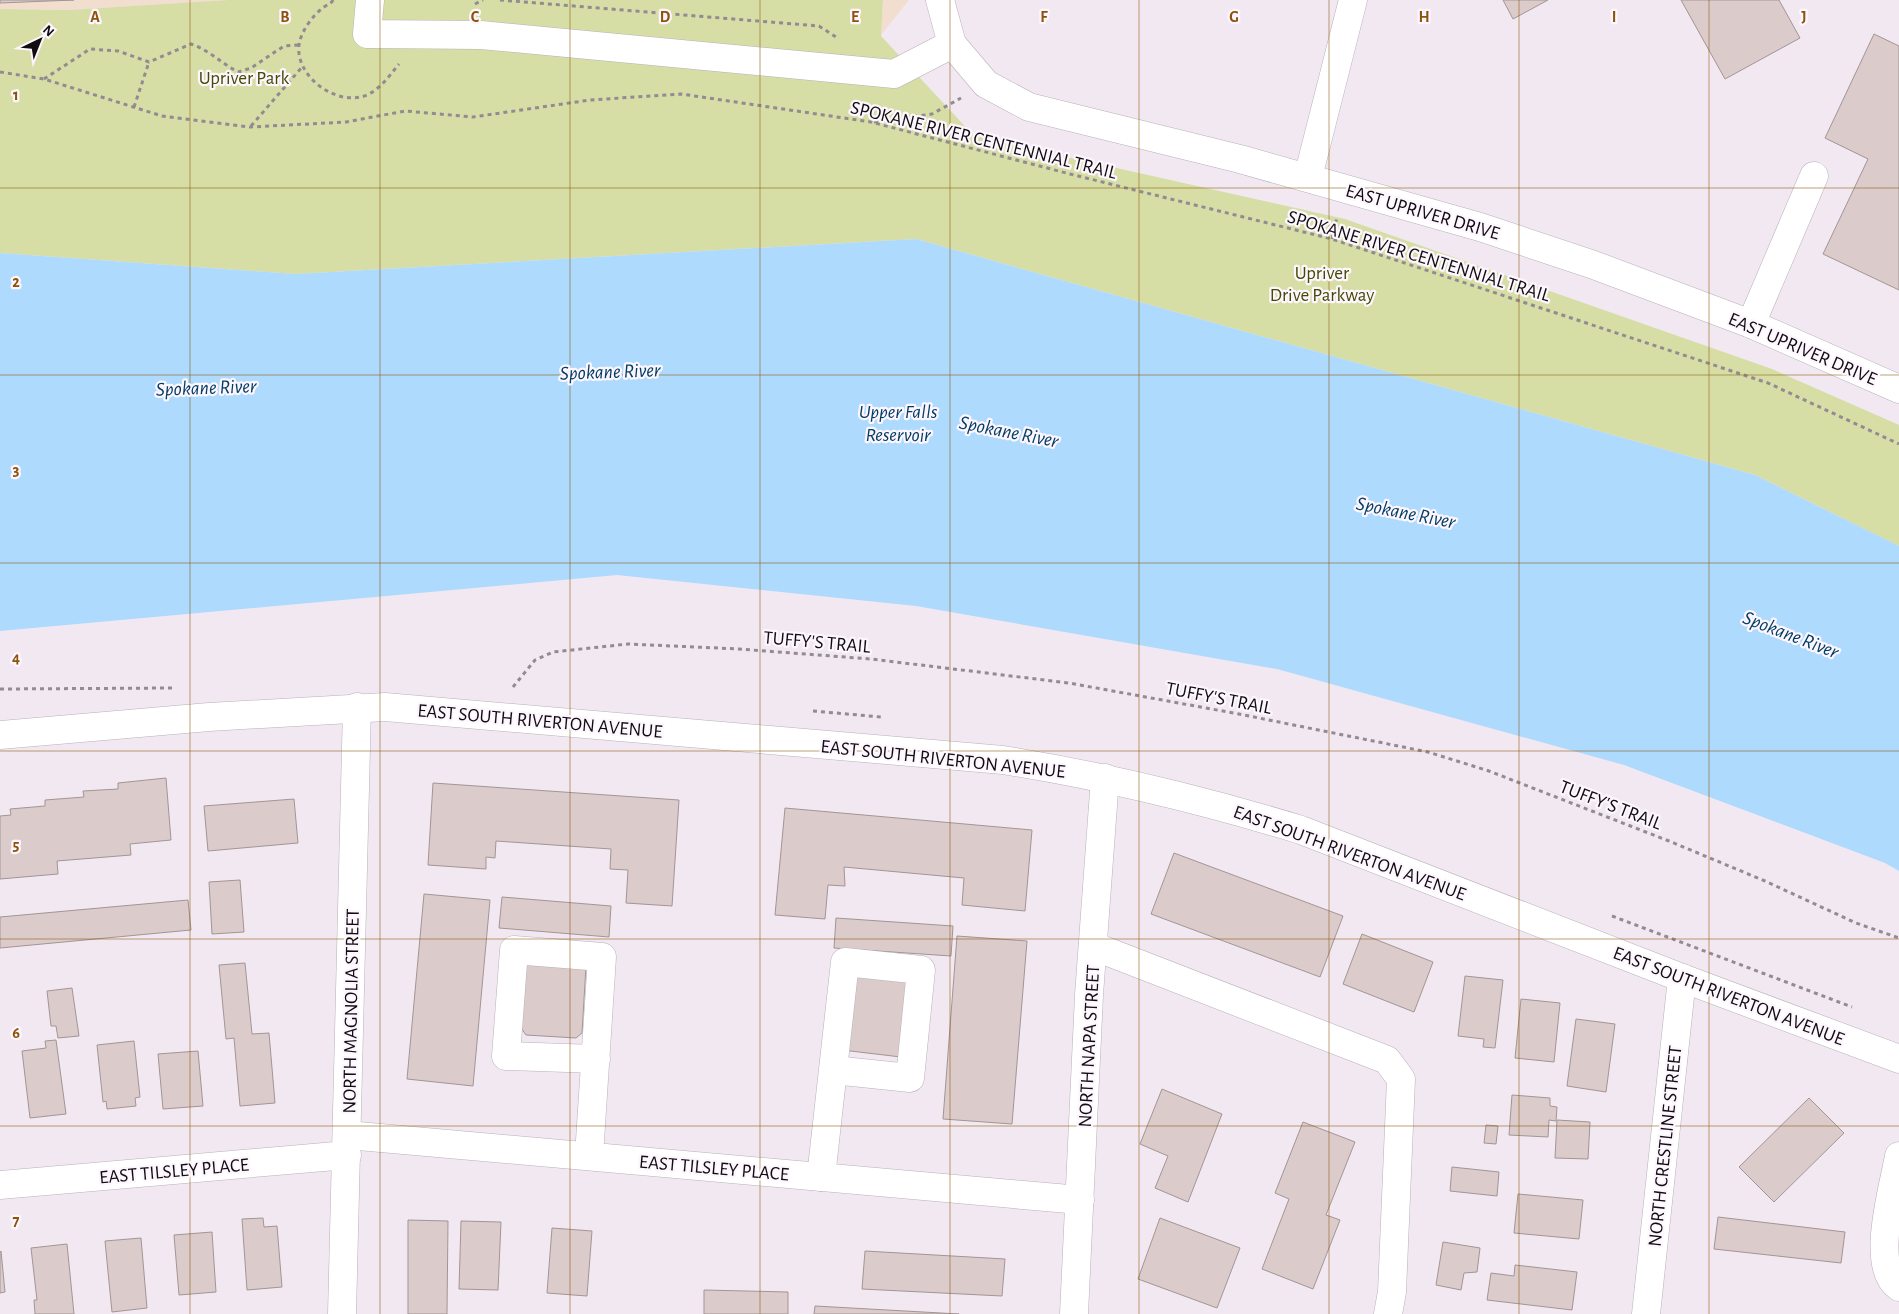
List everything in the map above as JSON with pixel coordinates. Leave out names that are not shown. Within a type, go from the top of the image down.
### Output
[{"type":"street","points":[[370,0],[368,34],[481,35],[894,74],[952,44],[940,0]]},
{"type":"street","points":[[1308,177],[1354,0]]},
{"type":"street","name":"EAST UPRIVER DRIVE","points":[[952,44],[986,84],[1028,106],[1308,177],[1480,226],[1618,274],[1751,324],[1899,389]]},
{"type":"street","points":[[1751,324],[1814,176]]},
{"type":"street","name":"EAST SOUTH RIVERTON AVENUE","points":[[0,735],[357,707],[385,707],[1003,760],[1105,778],[1241,811],[1301,830],[1682,978],[1899,1059]]},
{"type":"street","name":"NORTH MAGNOLIA STREET","points":[[342,1314],[357,707]]},
{"type":"street","name":"NORTH NAPA STREET","points":[[1074,1314],[1093,946],[1105,778]]},
{"type":"street","points":[[1093,946],[1387,1060],[1401,1079],[1392,1292],[1388,1314]]},
{"type":"street","points":[[588,1156],[596,1059],[602,957],[514,950],[506,1056],[596,1059]]},
{"type":"street","points":[[821,1176],[845,962],[921,970],[910,1078],[833,1070]]},
{"type":"street","name":"NORTH CRESTLINE STREET","points":[[1646,1314],[1682,978]]},
{"type":"street","name":"EAST TILSLEY PLACE","points":[[0,1185],[347,1145],[588,1156],[1080,1200]]},
{"type":"street","points":[[1899,1156],[1885,1234],[1885,1265],[1893,1283],[1899,1287]]},
{"type":"path","points":[[333,0],[306,26],[299,45],[303,66],[312,80],[330,93],[347,98],[368,95],[405,61]]},
{"type":"path","points":[[500,0],[819,26],[842,40]]},
{"type":"path","points":[[44,79],[90,49],[118,51],[149,62],[191,44],[205,48],[225,65],[238,72],[251,68],[284,46],[299,45]]},
{"type":"path","points":[[134,107],[149,62]]},
{"type":"path","points":[[250,127],[303,66]]},
{"type":"path","name":"SPOKANE RIVER CENTENNIAL TRAIL","points":[[0,72],[44,79],[162,116],[250,127],[346,122],[405,111],[473,117],[590,100],[681,94],[871,122],[1332,239],[1768,383],[1899,444]]},
{"type":"path","points":[[871,122],[932,114],[986,84]]},
{"type":"path","name":"TUFFY'S TRAIL","points":[[513,687],[535,660],[553,652],[628,644],[739,649],[871,659],[1069,683],[1220,710],[1428,752],[1489,770],[1669,841],[1765,881],[1856,923],[1899,938]]},
{"type":"path","points":[[0,689],[179,688]]},
{"type":"shaded area","points":[[0,0],[228,0],[69,10],[0,9]]},
{"type":"shaded area","points":[[883,0],[909,0],[881,35]]},
{"type":"green space","name":"Upriver Drive Parkway","points":[[228,0],[883,0],[881,36],[974,136],[1345,219],[1772,369],[1899,425],[1899,546],[1755,475],[916,239],[295,274],[0,253],[0,9],[69,10]]},
{"type":"water","name":"Upper Falls Reservoir","points":[[916,239],[1755,475],[1899,546],[1899,871],[1885,863],[1624,765],[1277,669],[916,606],[617,575],[0,631],[0,253],[295,274]]},
{"type":"building","points":[[0,0],[74,0],[0,3]]},
{"type":"building","points":[[1503,0],[1548,0],[1513,19]]},
{"type":"building","points":[[1681,0],[1779,0],[1800,38],[1725,79]]},
{"type":"building","points":[[1874,34],[1899,46],[1899,290],[1823,254],[1868,159],[1825,138]]},
{"type":"building","points":[[166,778],[171,840],[130,844],[131,855],[57,861],[58,874],[0,879],[0,816],[11,815],[10,809],[45,806],[45,800],[84,797],[83,791],[118,789],[118,783]]},
{"type":"building","points":[[433,783],[679,800],[672,906],[626,903],[628,870],[610,869],[611,849],[496,841],[495,858],[486,857],[486,869],[428,865]]},
{"type":"building","points":[[294,799],[298,843],[208,851],[204,806]]},
{"type":"building","points":[[785,808],[1032,830],[1025,911],[962,905],[964,878],[844,867],[845,886],[828,885],[825,919],[775,915]]},
{"type":"building","points":[[1174,853],[1343,916],[1320,977],[1151,914]]},
{"type":"building","points":[[240,880],[244,932],[212,934],[209,882]]},
{"type":"building","points":[[424,894],[490,900],[473,1086],[407,1079]]},
{"type":"building","points":[[502,897],[611,906],[609,937],[499,928]]},
{"type":"building","points":[[188,900],[191,930],[0,948],[0,917]]},
{"type":"building","points":[[836,918],[953,926],[951,956],[834,948]]},
{"type":"building","points":[[1362,934],[1433,962],[1414,1012],[1343,984]]},
{"type":"building","points":[[957,936],[1027,941],[1012,1124],[943,1119]]},
{"type":"building","points":[[526,961],[586,966],[582,1033],[576,1038],[526,1035],[521,1028]]},
{"type":"building","points":[[245,963],[252,1034],[269,1033],[275,1103],[240,1106],[234,1038],[226,1039],[219,965]]},
{"type":"building","points":[[850,974],[909,981],[901,1057],[842,1050]]},
{"type":"building","points":[[1465,976],[1503,980],[1495,1048],[1483,1047],[1484,1039],[1458,1036]]},
{"type":"building","points":[[72,988],[79,1036],[58,1038],[56,1026],[51,1026],[47,991]]},
{"type":"building","points":[[1521,999],[1560,1003],[1554,1062],[1515,1058]]},
{"type":"building","points":[[1576,1019],[1615,1024],[1606,1092],[1567,1086]]},
{"type":"building","points":[[56,1040],[66,1114],[30,1118],[22,1051],[46,1048],[45,1041]]},
{"type":"building","points":[[134,1041],[140,1097],[135,1098],[136,1106],[107,1109],[106,1101],[103,1102],[97,1045]]},
{"type":"building","points":[[198,1051],[203,1106],[163,1109],[158,1054]]},
{"type":"building","points":[[1162,1089],[1222,1114],[1188,1202],[1155,1188],[1168,1156],[1140,1144]]},
{"type":"building","points":[[1512,1095],[1550,1098],[1550,1106],[1557,1107],[1556,1121],[1549,1120],[1548,1137],[1509,1135]]},
{"type":"building","points":[[1809,1098],[1844,1133],[1774,1202],[1739,1167]]},
{"type":"building","points":[[1557,1120],[1590,1122],[1588,1159],[1555,1158]]},
{"type":"building","points":[[1303,1122],[1355,1142],[1326,1215],[1340,1220],[1313,1289],[1262,1269],[1289,1199],[1275,1193]]},
{"type":"building","points":[[1486,1125],[1498,1126],[1496,1144],[1484,1143]]},
{"type":"building","points":[[1452,1167],[1499,1172],[1497,1196],[1450,1191]]},
{"type":"building","points":[[1518,1194],[1583,1200],[1579,1239],[1514,1233]]},
{"type":"building","points":[[1718,1217],[1845,1232],[1841,1263],[1714,1249]]},
{"type":"building","points":[[263,1218],[264,1227],[277,1226],[282,1287],[247,1290],[242,1219]]},
{"type":"building","points":[[1160,1218],[1240,1248],[1217,1308],[1138,1279]]},
{"type":"building","points":[[408,1220],[448,1221],[447,1314],[408,1314]]},
{"type":"building","points":[[461,1221],[501,1222],[498,1290],[459,1289]]},
{"type":"building","points":[[552,1228],[592,1231],[587,1296],[547,1293]]},
{"type":"building","points":[[212,1232],[216,1292],[179,1295],[174,1235]]},
{"type":"building","points":[[141,1238],[147,1308],[112,1312],[105,1241]]},
{"type":"building","points":[[1443,1242],[1480,1248],[1477,1272],[1464,1273],[1461,1290],[1436,1285]]},
{"type":"building","points":[[67,1244],[74,1314],[35,1314],[34,1300],[37,1300],[31,1248]]},
{"type":"building","points":[[865,1251],[1005,1259],[1002,1296],[862,1289]]},
{"type":"building","points":[[0,1252],[5,1292],[0,1293]]},
{"type":"building","points":[[1515,1265],[1577,1272],[1572,1310],[1487,1300],[1491,1273],[1514,1276]]},
{"type":"building","points":[[704,1290],[788,1292],[788,1314],[704,1314]]},
{"type":"building","points":[[815,1306],[959,1314],[814,1314]]},
{"type":"park label","name":"Upriver Park","points":[[244,77]]},
{"type":"water label","name":"Spokane River","points":[[610,371]]},
{"type":"water label","name":"Spokane River","points":[[206,387]]},
{"type":"water label","name":"Spokane River","points":[[1009,431]]},
{"type":"water label","name":"Spokane River","points":[[1406,512]]},
{"type":"water label","name":"Spokane River","points":[[1791,634]]}]
